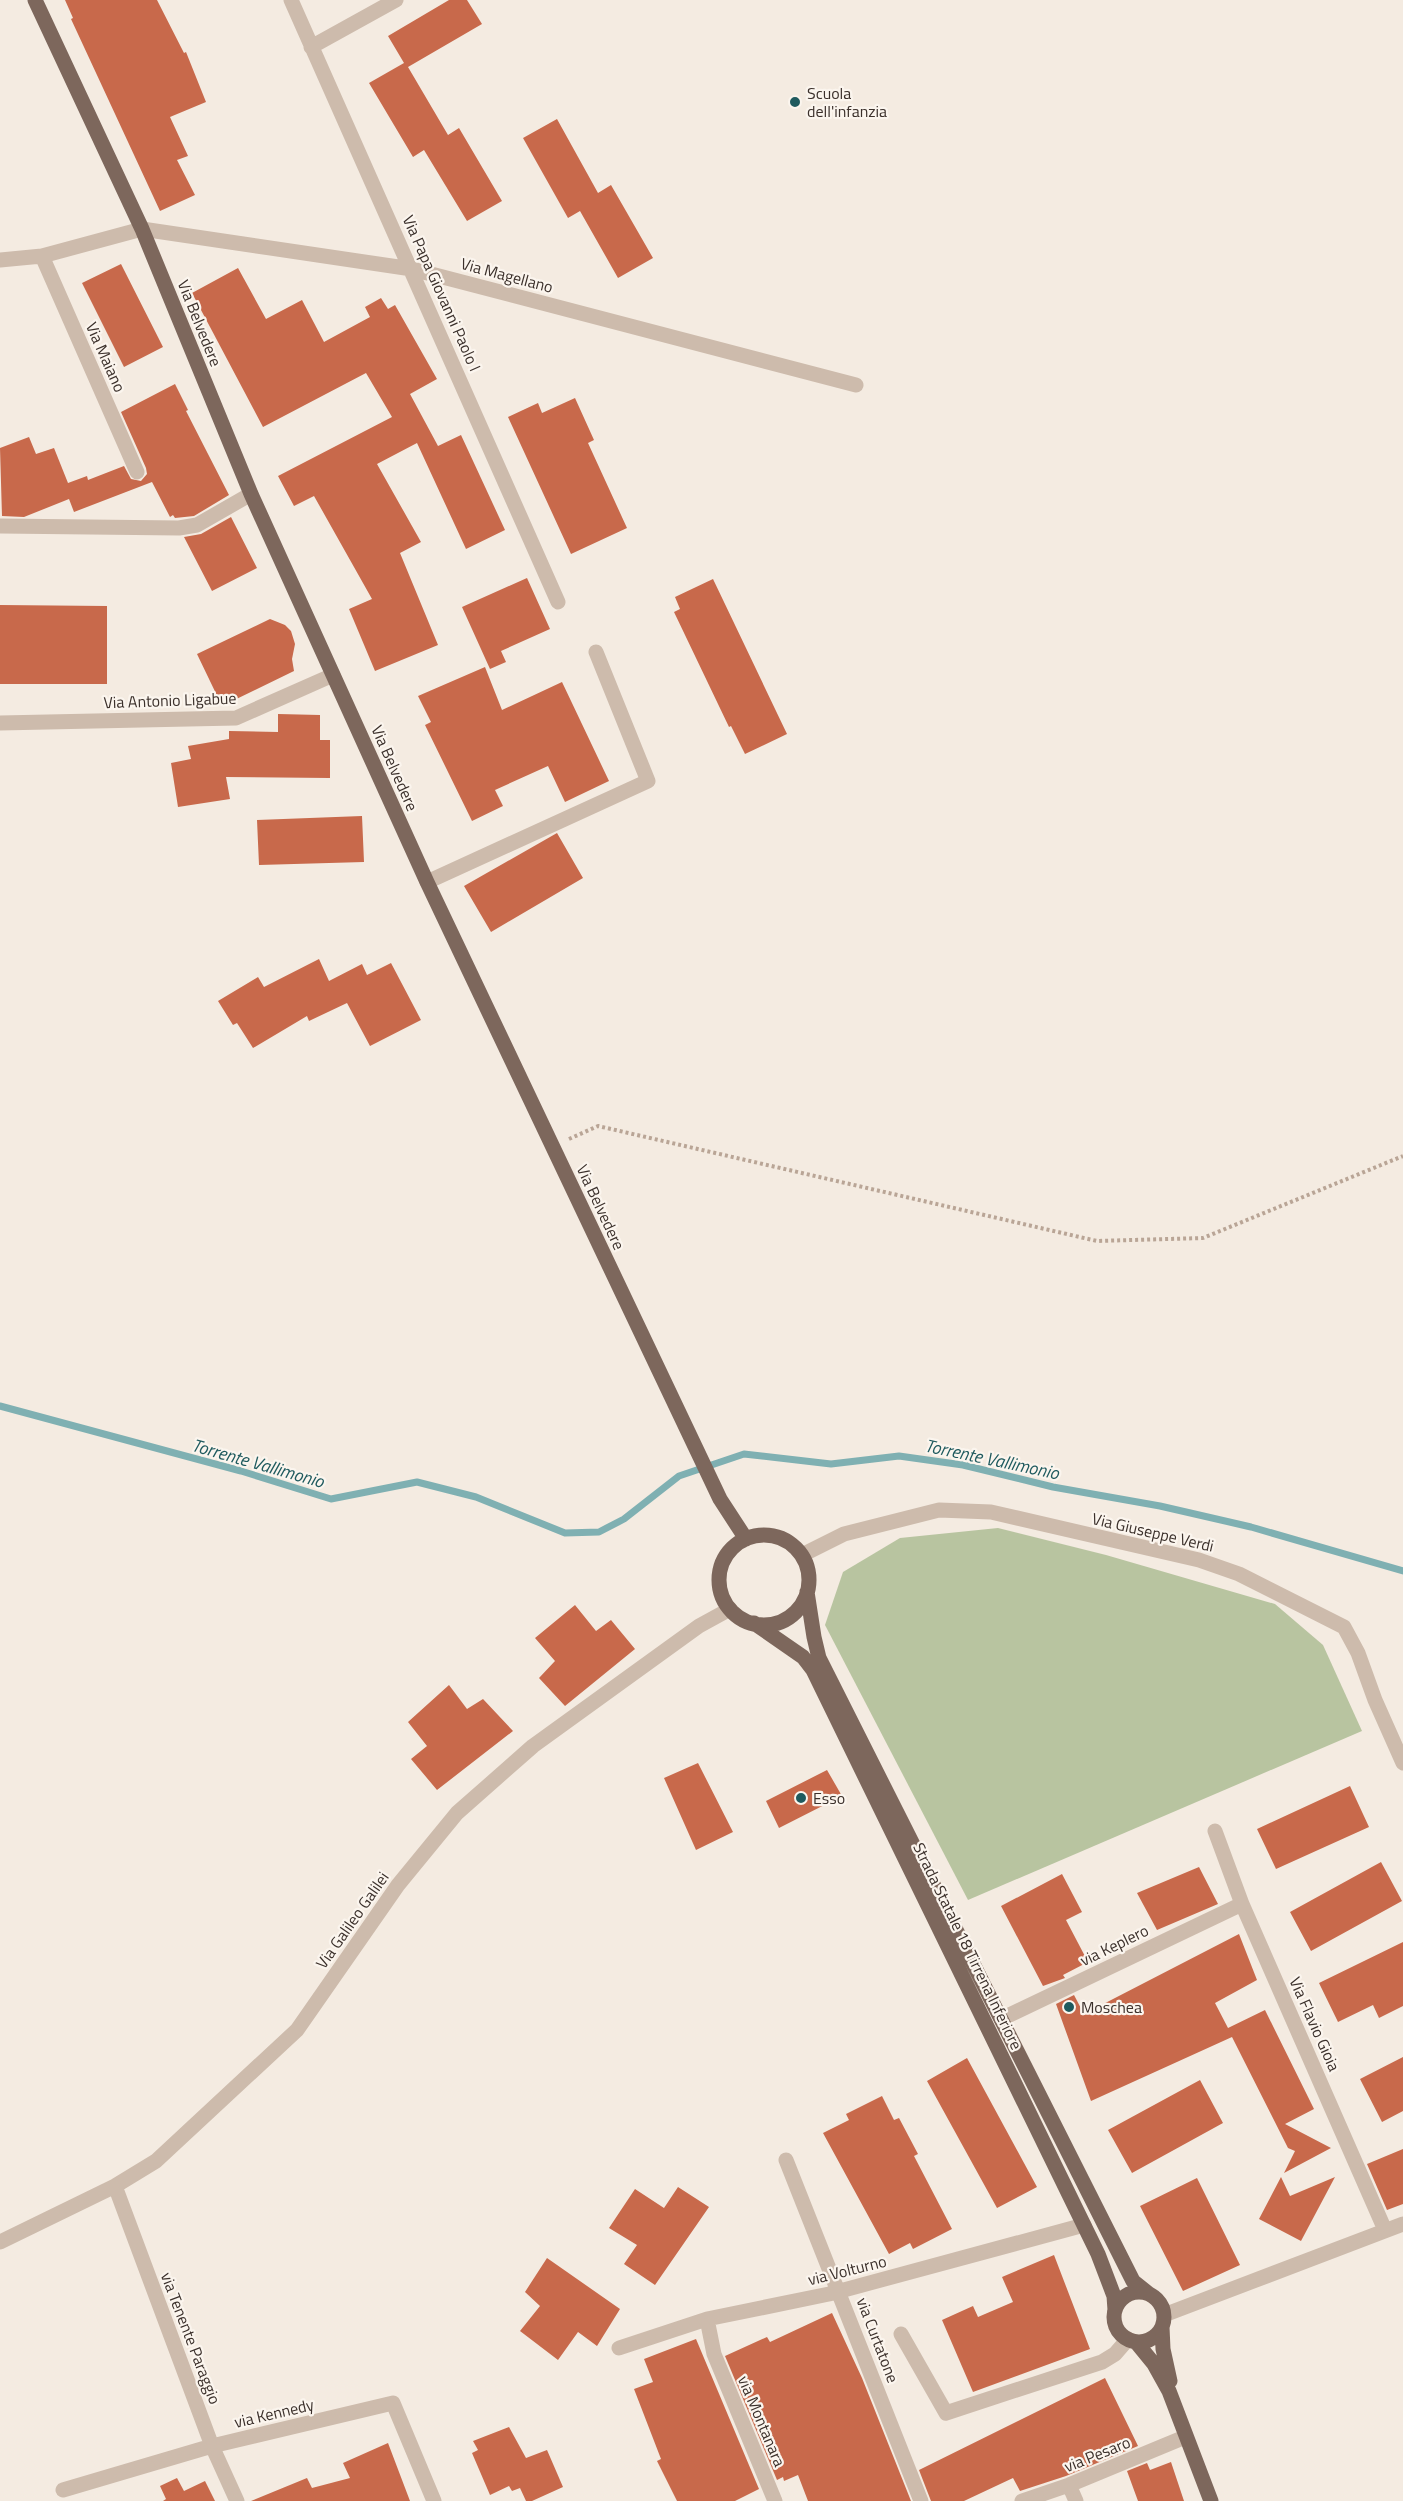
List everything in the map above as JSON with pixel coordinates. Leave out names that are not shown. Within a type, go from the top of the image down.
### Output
[{"type":"main road","name":"Via Belvedere","points":[[35,0],[142,230],[250,494],[427,882],[720,1499],[746,1539]]},
{"type":"main road","points":[[730,1609],[723,1597],[720,1584],[721,1570],[734,1546],[758,1535],[770,1535],[793,1545],[802,1555]]},
{"type":"main road","name":"Strada Statale 18 Tirrena Inferiore","points":[[802,1555],[808,1569],[807,1592],[819,1658],[1133,2281],[1161,2303],[1163,2349],[1180,2419],[1211,2501]]},
{"type":"main road","points":[[754,1623],[768,1625],[781,1622],[795,1613],[804,1601],[807,1592]]},
{"type":"main road","name":"Strada Statale 18 Tirrena Inferiore","points":[[730,1609],[803,1657],[813,1670],[1084,2225],[1108,2278],[1116,2327],[1132,2340],[1161,2376],[1180,2419]]},
{"type":"main road","points":[[1115,2310],[1124,2296],[1132,2292],[1148,2293]]},
{"type":"main road","points":[[1132,2340],[1152,2339],[1163,2321]]},
{"type":"street","name":"Via Papa Giovanni Paolo I","points":[[291,0],[558,602]]},
{"type":"street","points":[[311,47],[396,0]]},
{"type":"street","points":[[0,260],[42,256],[142,230]]},
{"type":"street","name":"Via Magellano","points":[[142,230],[412,269],[856,385]]},
{"type":"street","name":"Via Maiano","points":[[42,256],[137,472]]},
{"type":"street","points":[[0,525],[179,528],[197,525],[250,494]]},
{"type":"street","points":[[427,882],[648,781],[596,652]]},
{"type":"street","name":"Via Antonio Ligabue","points":[[0,723],[236,718],[333,675]]},
{"type":"street","name":"Via Giuseppe Verdi","points":[[802,1555],[844,1534],[939,1510],[991,1512],[1198,1560],[1219,1567],[1239,1574],[1344,1627],[1358,1653],[1375,1700],[1403,1763]]},
{"type":"street","name":"Via Galileo Galilei","points":[[0,2242],[115,2186],[156,2161],[297,2030],[398,1885],[458,1813],[533,1746],[699,1626],[730,1609]]},
{"type":"street","name":"Via Flavio Gioia","points":[[1215,1831],[1242,1904],[1385,2230]]},
{"type":"street","name":"via Keplero","points":[[1001,2019],[1242,1904]]},
{"type":"street","name":"via Curtatone","points":[[786,2160],[921,2501]]},
{"type":"street","name":"via Tenente Paraggio","points":[[115,2186],[212,2446],[237,2501]]},
{"type":"street","points":[[1163,2321],[1403,2224]]},
{"type":"street","name":"via Volturno","points":[[619,2348],[707,2319],[839,2292],[1084,2225]]},
{"type":"street","name":"via Montanara","points":[[707,2319],[714,2354],[775,2501]]},
{"type":"street","points":[[901,2334],[946,2413],[1093,2366],[1115,2354],[1132,2340]]},
{"type":"street","name":"via Kennedy","points":[[63,2490],[212,2446],[393,2403],[434,2501]]},
{"type":"street","name":"via Pesaro","points":[[1022,2501],[1069,2485],[1185,2437]]},
{"type":"street","points":[[1069,2485],[1076,2501]]},
{"type":"path","points":[[552,1146],[598,1126],[1097,1241],[1203,1238],[1403,1156]]},
{"type":"green space","points":[[998,1528],[1106,1555],[1275,1604],[1323,1645],[1362,1731],[968,1900],[825,1625],[843,1572],[900,1538]]},
{"type":"building","points":[[65,0],[157,0],[184,53],[186,52],[206,102],[170,117],[188,156],[177,160],[195,195],[160,211],[71,19],[73,18]]},
{"type":"building","points":[[449,0],[467,0],[482,24],[408,67],[448,135],[459,128],[502,201],[467,221],[424,150],[413,157],[369,83],[404,63],[388,36]]},
{"type":"building","points":[[557,119],[598,193],[611,185],[653,258],[618,278],[580,211],[568,218],[523,138]]},
{"type":"building","points":[[121,264],[163,347],[124,367],[82,283]]},
{"type":"building","points":[[238,268],[266,319],[302,300],[324,342],[370,317],[365,307],[381,298],[388,309],[395,305],[437,379],[410,394],[438,446],[461,435],[505,530],[466,549],[417,443],[377,464],[421,542],[400,553],[438,645],[375,671],[349,609],[372,599],[314,496],[294,506],[278,476],[392,417],[366,373],[263,427],[192,293]]},
{"type":"building","points":[[175,384],[188,410],[186,411],[229,495],[194,516],[175,518],[173,515],[170,517],[152,482],[74,512],[69,499],[24,517],[2,516],[0,448],[29,437],[36,454],[54,448],[68,483],[87,476],[88,480],[124,466],[131,479],[141,481],[147,474],[146,468],[121,412]]},
{"type":"building","points":[[575,398],[594,440],[588,443],[627,528],[571,554],[508,417],[538,403],[542,413]]},
{"type":"building","points":[[231,517],[257,568],[212,591],[184,537],[201,534]]},
{"type":"building","points":[[527,578],[550,629],[501,651],[506,662],[490,669],[462,607]]},
{"type":"building","points":[[713,579],[787,734],[745,754],[731,726],[729,727],[674,612],[680,609],[675,597]]},
{"type":"building","points":[[0,605],[107,606],[107,684],[0,684]]},
{"type":"building","points":[[270,619],[285,625],[291,631],[295,644],[292,659],[294,671],[222,706],[197,654]]},
{"type":"building","points":[[485,667],[502,710],[562,682],[609,781],[565,802],[548,766],[495,790],[503,806],[472,821],[425,725],[431,722],[418,696]]},
{"type":"building","points":[[278,714],[320,715],[320,740],[330,740],[330,778],[226,777],[230,799],[178,807],[171,763],[191,759],[188,746],[229,739],[229,731],[278,732]]},
{"type":"building","points":[[362,816],[364,862],[259,865],[257,820]]},
{"type":"building","points":[[557,833],[583,878],[491,932],[464,886]]},
{"type":"building","points":[[319,959],[329,981],[362,964],[367,975],[391,963],[421,1020],[370,1046],[347,1003],[309,1021],[307,1016],[253,1048],[237,1023],[233,1025],[218,1001],[258,977],[264,987]]},
{"type":"building","points":[[575,1605],[596,1631],[611,1620],[635,1649],[565,1706],[539,1678],[555,1661],[535,1638]]},
{"type":"building","points":[[449,1685],[467,1709],[483,1699],[513,1731],[437,1790],[411,1759],[427,1746],[408,1722]]},
{"type":"building","points":[[698,1763],[733,1832],[696,1850],[664,1778]]},
{"type":"building","points":[[827,1770],[842,1796],[779,1828],[766,1801]]},
{"type":"building","points":[[1350,1786],[1369,1827],[1276,1869],[1257,1829]]},
{"type":"building","points":[[1381,1862],[1402,1901],[1311,1951],[1290,1912]]},
{"type":"building","points":[[1199,1867],[1218,1904],[1157,1930],[1137,1893]]},
{"type":"building","points":[[1062,1874],[1082,1912],[1066,1920],[1088,1962],[1063,1975],[1065,1978],[1043,1986],[1001,1906]]},
{"type":"building","points":[[1239,1934],[1257,1980],[1215,2003],[1228,2028],[1265,2010],[1314,2109],[1285,2124],[1331,2148],[1284,2173],[1295,2151],[1288,2148],[1232,2037],[1091,2101],[1056,2004],[1074,1995],[1084,2014]]},
{"type":"building","points":[[1403,1942],[1403,2006],[1379,2018],[1373,2005],[1338,2022],[1319,1983]]},
{"type":"building","points":[[1403,2057],[1403,2111],[1382,2122],[1360,2079]]},
{"type":"building","points":[[967,2058],[1037,2187],[997,2208],[927,2081]]},
{"type":"building","points":[[1200,2080],[1223,2123],[1132,2173],[1108,2130]]},
{"type":"building","points":[[882,2096],[894,2120],[899,2118],[918,2154],[914,2156],[952,2229],[913,2249],[910,2243],[889,2254],[823,2133],[849,2120],[846,2114]]},
{"type":"building","points":[[1403,2149],[1403,2204],[1387,2210],[1367,2164]]},
{"type":"building","points":[[1281,2177],[1290,2196],[1335,2177],[1301,2241],[1259,2219]]},
{"type":"building","points":[[1197,2178],[1240,2265],[1183,2291],[1140,2206]]},
{"type":"building","points":[[678,2187],[709,2207],[655,2285],[624,2264],[637,2245],[609,2228],[635,2189],[664,2208]]},
{"type":"building","points":[[1054,2255],[1090,2349],[973,2392],[942,2320],[973,2306],[978,2317],[1013,2302],[1002,2277]]},
{"type":"building","points":[[547,2258],[620,2309],[597,2346],[578,2332],[558,2360],[520,2331],[540,2306],[525,2292]]},
{"type":"building","points":[[832,2313],[862,2378],[911,2501],[808,2501],[798,2475],[784,2481],[783,2477],[777,2480],[725,2356],[767,2337],[770,2342]]},
{"type":"building","points":[[696,2339],[759,2489],[735,2501],[677,2501],[657,2461],[661,2459],[634,2389],[653,2382],[644,2359]]},
{"type":"building","points":[[1105,2378],[1138,2446],[1066,2476],[1020,2491],[1013,2478],[964,2501],[931,2501],[919,2470]]},
{"type":"building","points":[[509,2427],[526,2458],[547,2450],[563,2487],[532,2501],[526,2501],[520,2488],[512,2491],[509,2486],[490,2495],[472,2453],[478,2450],[473,2441]]},
{"type":"building","points":[[388,2443],[410,2501],[251,2501],[307,2478],[312,2488],[350,2478],[343,2463]]},
{"type":"building","points":[[1171,2462],[1184,2501],[1138,2501],[1127,2471],[1147,2463],[1150,2470]]},
{"type":"building","points":[[177,2478],[184,2491],[205,2481],[215,2501],[163,2501],[166,2499],[160,2486]]},
{"type":"waterway","name":"Torrente Vallimonio","points":[[0,1406],[241,1471],[331,1499],[417,1482],[476,1497],[565,1533],[599,1532],[624,1519],[679,1476],[744,1454],[831,1464],[899,1456],[963,1465],[1053,1487],[1160,1506],[1251,1527],[1403,1571]]},
{"type":"place","name":"Scuola dell'infanzia","points":[[795,102]]},
{"type":"place","name":"Esso","points":[[801,1798]]},
{"type":"place","name":"Moschea","points":[[1069,2007]]}]
